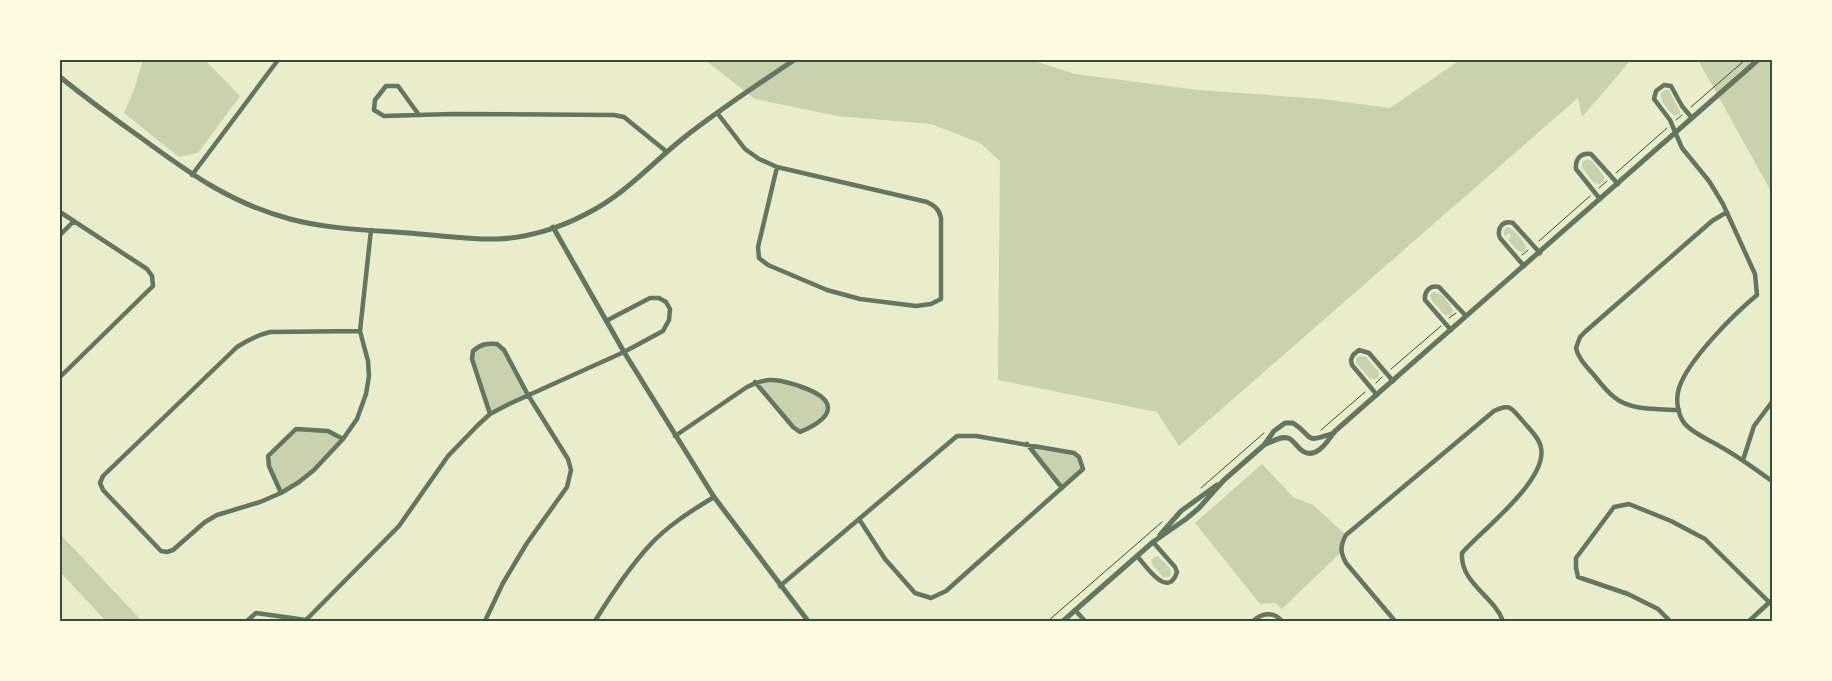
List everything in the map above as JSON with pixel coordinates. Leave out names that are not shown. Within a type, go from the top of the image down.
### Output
[{"type":"street","points":[[192,175],[278,60]]},
{"type":"street","points":[[60,77],[192,175],[224,194],[256,208],[306,222],[460,238],[499,239],[536,232],[569,222],[604,205],[622,192],[667,152],[794,60]]},
{"type":"street","points":[[1264,445],[1282,438],[1288,438],[1304,452],[1312,453],[1324,446],[1334,432],[1758,60]]},
{"type":"street","points":[[1692,118],[1671,86],[1664,85],[1654,93],[1654,99],[1672,124],[1682,148],[1709,181],[1727,212],[1755,274],[1757,295],[1724,326],[1685,374],[1678,389],[1678,410],[1687,427],[1743,460],[1772,481]]},
{"type":"street","points":[[419,115],[398,86],[386,86],[375,100],[374,110],[384,116],[614,115],[624,117],[667,152]]},
{"type":"street","points":[[718,114],[745,149],[759,159],[777,167],[927,202],[935,207],[939,211],[941,218],[941,300],[931,304],[916,306],[860,299],[827,290],[768,265],[759,258],[758,248],[777,167]]},
{"type":"street","points":[[1600,199],[1576,168],[1576,163],[1581,156],[1591,154],[1618,184]]},
{"type":"street","points":[[60,212],[147,269],[152,276],[153,286],[60,377]]},
{"type":"street","points":[[1678,410],[1636,407],[1622,403],[1612,396],[1579,358],[1576,348],[1580,337],[1586,331],[1712,221],[1727,212]]},
{"type":"street","points":[[60,235],[74,221]]},
{"type":"street","points":[[1524,266],[1500,238],[1499,230],[1506,222],[1513,223],[1540,252]]},
{"type":"street","points":[[553,227],[624,352],[714,497],[808,621]]},
{"type":"street","points":[[360,331],[270,332],[257,334],[237,347],[103,476],[100,483],[103,490],[161,551],[167,552],[173,550],[217,514],[260,502],[280,493],[299,482],[314,470],[343,438],[357,419],[366,394],[368,361],[360,331],[371,230]]},
{"type":"street","points":[[1451,330],[1425,300],[1425,295],[1429,288],[1439,287],[1466,316]]},
{"type":"street","points":[[248,621],[256,613],[264,612],[305,621],[398,526],[448,456],[490,414],[528,394],[624,352],[664,331],[669,320],[670,309],[666,302],[659,298],[650,298],[606,321]]},
{"type":"street","points":[[485,621],[503,583],[527,543],[567,487],[570,478],[568,460],[504,350],[497,344],[480,345],[473,351],[472,359],[490,414]]},
{"type":"street","points":[[1376,395],[1350,362],[1355,352],[1360,350],[1367,352],[1392,381]]},
{"type":"street","points":[[675,436],[756,382],[769,380],[781,380],[816,392],[825,399],[828,407],[826,415],[813,426],[800,432],[793,428],[756,382]]},
{"type":"street","points":[[1743,460],[1754,426],[1772,402]]},
{"type":"street","points":[[1395,621],[1346,563],[1340,553],[1346,534],[1486,417],[1504,406],[1512,408],[1540,442],[1541,458],[1530,483],[1496,521],[1462,553],[1461,563],[1471,581],[1499,611],[1503,621]]},
{"type":"street","points":[[1063,621],[1153,542],[1181,512],[1224,480],[1264,445],[1274,431],[1287,422],[1295,424],[1311,439],[1334,432]]},
{"type":"street","points":[[280,493],[269,466],[268,456],[296,429],[328,431],[343,438]]},
{"type":"street","points":[[780,586],[859,519],[957,436],[976,436],[1074,453],[1079,458],[1083,469],[946,591],[932,598],[914,593],[885,559],[859,519]]},
{"type":"street","points":[[1027,444],[1062,488]]},
{"type":"street","points":[[1153,542],[1199,508],[1224,480]]},
{"type":"street","points":[[595,621],[619,583],[650,544],[691,511],[714,497]]},
{"type":"street","points":[[1670,621],[1658,609],[1628,594],[1578,577],[1576,558],[1614,507],[1629,504],[1671,521],[1705,539],[1771,601],[1749,621]]},
{"type":"street","points":[[1137,556],[1160,582],[1167,583],[1174,580],[1177,572],[1175,567],[1153,542]]},
{"type":"street","points":[[1076,610],[1085,621]]},
{"type":"street","points":[[1252,621],[1260,615],[1269,613],[1278,616],[1282,621]]},
{"type":"path","points":[[1518,259],[1745,60]]},
{"type":"path","points":[[1364,393],[1460,309]]},
{"type":"green space","points":[[143,60],[205,60],[240,96],[198,153],[179,157],[124,113],[134,90]]},
{"type":"green space","points":[[705,60],[1031,60],[1075,74],[1198,90],[1323,99],[1390,108],[1460,60],[1631,60],[1582,117],[1578,98],[1179,446],[1157,412],[998,380],[1000,161],[980,143],[931,124],[838,116],[755,99]]},
{"type":"green space","points":[[1698,60],[1772,60],[1772,193]]},
{"type":"green space","points":[[1669,90],[1680,115],[1672,113],[1664,104],[1661,93]]},
{"type":"green space","points":[[1587,159],[1592,161],[1604,176],[1604,181],[1600,184],[1594,183],[1582,168],[1582,162]]},
{"type":"green space","points":[[1508,227],[1523,242],[1526,248],[1523,252],[1517,250],[1508,240],[1511,236],[1510,234],[1505,237],[1504,230]]},
{"type":"green space","points":[[1433,292],[1439,293],[1447,301],[1453,310],[1451,315],[1445,315],[1432,301],[1430,295]]},
{"type":"green space","points":[[497,344],[504,350],[528,395],[490,414],[476,374],[473,351],[480,345]]},
{"type":"green space","points":[[1359,356],[1366,357],[1378,371],[1379,376],[1377,379],[1370,379],[1357,364],[1356,359]]},
{"type":"green space","points":[[781,381],[817,392],[828,407],[826,415],[800,432],[755,382]]},
{"type":"green space","points":[[296,429],[328,431],[343,439],[314,470],[281,493],[268,456]]},
{"type":"green space","points":[[1027,444],[1074,453],[1079,457],[1083,469],[1062,488]]},
{"type":"green space","points":[[1262,464],[1293,497],[1313,505],[1346,535],[1340,553],[1282,609],[1276,603],[1260,604],[1195,523]]},
{"type":"green space","points":[[60,534],[142,621],[106,621],[60,572]]},
{"type":"green space","points":[[1158,556],[1170,568],[1171,575],[1169,577],[1163,577],[1151,563],[1153,558]]}]
